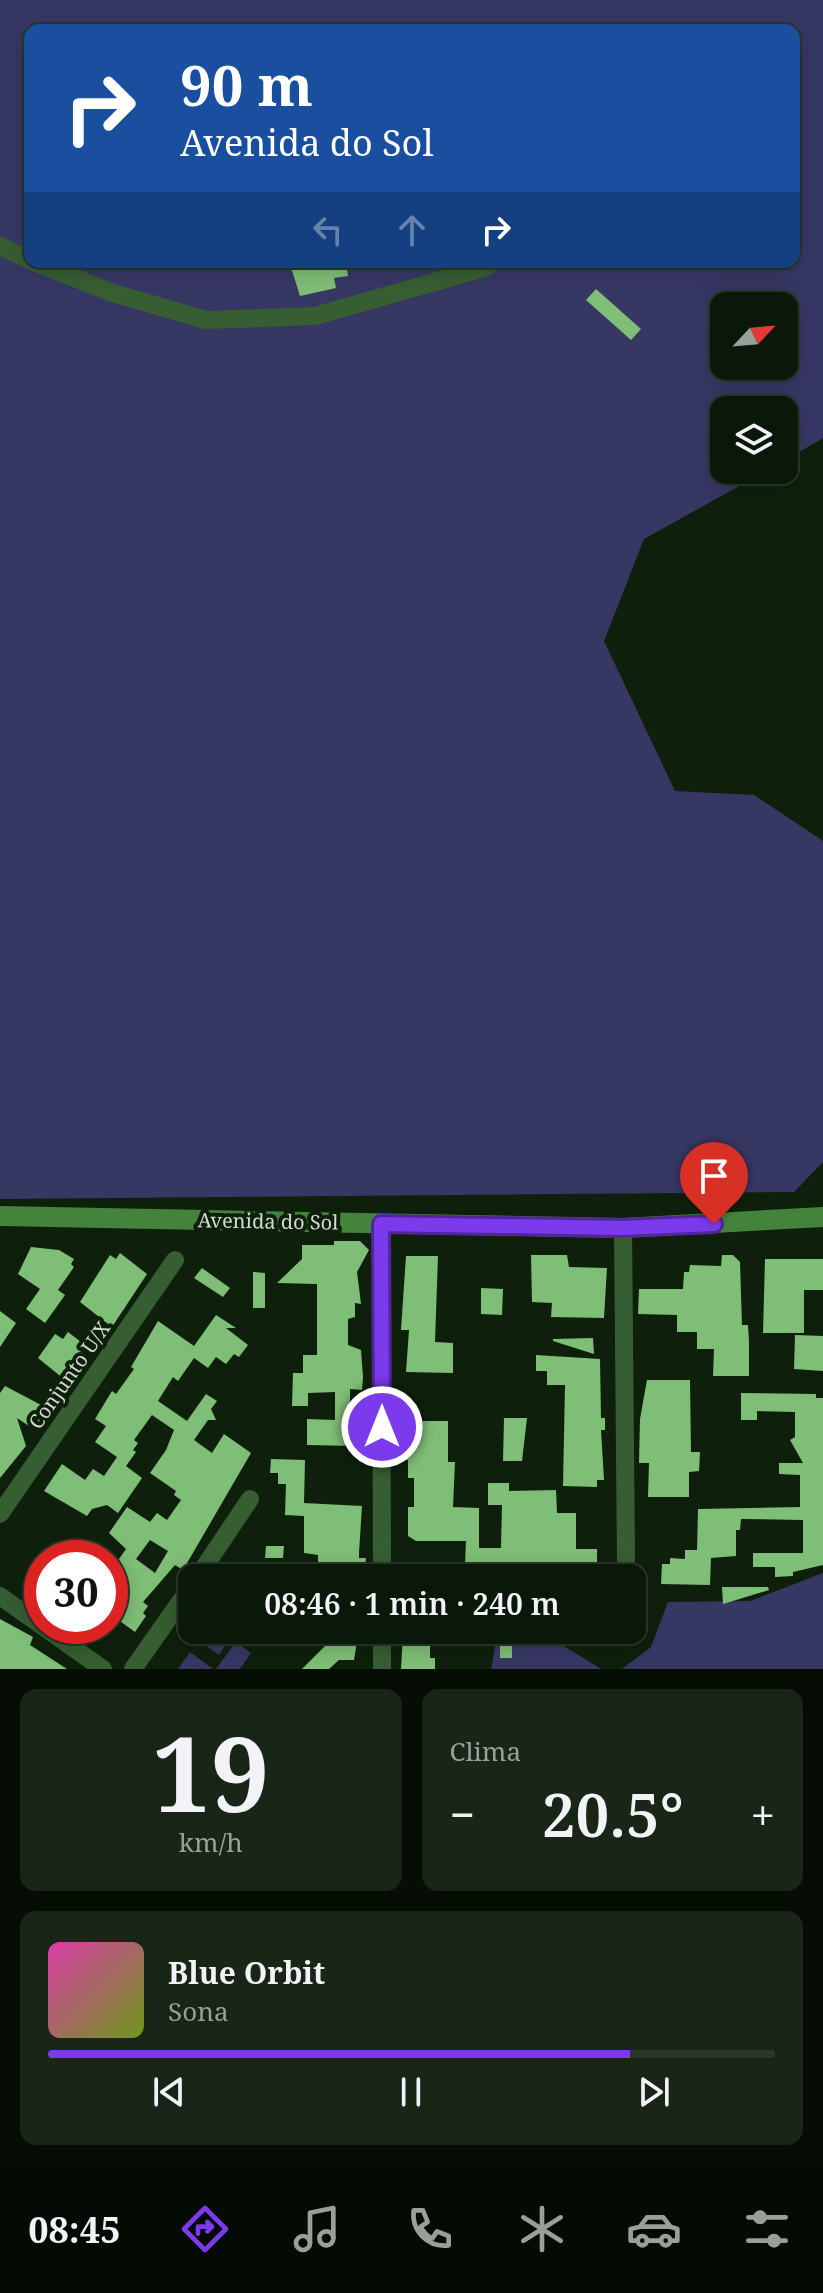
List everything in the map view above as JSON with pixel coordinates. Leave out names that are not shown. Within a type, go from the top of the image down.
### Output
[{"type":"street","points":[[0,246],[24,257]]},
{"type":"street","points":[[50,268],[113,293],[206,320],[315,316],[483,268]]},
{"type":"street","name":"Avenida do Sol","points":[[0,1216],[623,1228],[823,1217]]},
{"type":"street","points":[[381,1224],[382,1564]]},
{"type":"street","points":[[623,1228],[626,1561]]},
{"type":"street","name":"Conjunto U/X","points":[[0,1514],[175,1260]]},
{"type":"street","points":[[206,1564],[250,1499]]},
{"type":"street","points":[[0,1596],[103,1669]]},
{"type":"street","points":[[133,1669],[178,1605]]},
{"type":"street","points":[[382,1644],[382,1669]]},
{"type":"shaded area","points":[[0,0],[823,0],[823,438],[798,453],[798,396],[710,396],[710,484],[743,484],[644,539],[604,641],[675,791],[754,795],[823,841],[823,1162],[794,1192],[0,1199]]},
{"type":"shaded area","points":[[823,1573],[823,1669],[622,1669],[651,1647],[668,1602],[750,1601]]},
{"type":"shaded area","points":[[203,1644],[226,1644],[219,1655]]},
{"type":"shaded area","points":[[235,1644],[251,1653],[240,1669],[216,1669]]},
{"type":"shaded area","points":[[495,1644],[561,1644],[601,1669],[491,1669]]},
{"type":"shaded area","points":[[190,1652],[213,1669],[178,1669]]},
{"type":"building","points":[[291,268],[347,268],[348,276],[334,278],[336,288],[300,296]]},
{"type":"building","points":[[596,289],[641,329],[631,340],[586,300]]},
{"type":"building","points":[[334,1241],[360,1241],[369,1250],[357,1272],[361,1304],[355,1303],[355,1317],[348,1319],[348,1345],[361,1350],[363,1377],[362,1390],[350,1389],[350,1419],[356,1420],[356,1446],[307,1445],[307,1419],[335,1420],[335,1392],[308,1393],[308,1406],[292,1406],[293,1373],[303,1373],[303,1355],[317,1355],[317,1284],[277,1283],[302,1259],[302,1245],[334,1245]]},
{"type":"building","points":[[31,1247],[59,1250],[74,1259],[71,1264],[74,1267],[58,1290],[65,1295],[45,1323],[26,1309],[40,1289],[18,1274]]},
{"type":"building","points":[[120,1253],[147,1274],[112,1327],[80,1302],[110,1255],[116,1259]]},
{"type":"building","points":[[531,1255],[567,1255],[569,1267],[607,1268],[604,1318],[551,1317],[552,1303],[532,1302]]},
{"type":"building","points":[[722,1255],[733,1255],[740,1262],[742,1325],[748,1325],[749,1376],[713,1376],[714,1349],[697,1349],[697,1332],[677,1332],[677,1315],[638,1314],[639,1289],[683,1289],[684,1272],[689,1272],[690,1265],[721,1266]]},
{"type":"building","points":[[406,1256],[438,1256],[435,1342],[453,1343],[453,1373],[406,1372],[409,1330],[401,1330]]},
{"type":"building","points":[[765,1259],[823,1259],[823,1290],[804,1290],[804,1333],[763,1333]]},
{"type":"building","points":[[202,1268],[230,1288],[223,1297],[194,1278]]},
{"type":"building","points":[[253,1272],[265,1273],[265,1308],[253,1308]]},
{"type":"building","points":[[481,1288],[503,1289],[502,1315],[481,1314]]},
{"type":"building","points":[[0,1311],[16,1323],[0,1347]]},
{"type":"building","points":[[216,1315],[236,1328],[226,1328],[248,1345],[239,1357],[234,1354],[226,1364],[216,1357],[208,1368],[194,1358],[178,1381],[173,1377],[158,1401],[187,1421],[206,1394],[217,1401],[211,1409],[216,1420],[208,1420],[194,1440],[212,1453],[224,1434],[251,1453],[186,1564],[175,1565],[143,1602],[148,1606],[143,1613],[146,1616],[135,1632],[128,1627],[128,1540],[116,1540],[109,1533],[127,1507],[150,1522],[157,1513],[167,1520],[181,1500],[174,1495],[176,1491],[150,1473],[166,1450],[174,1430],[152,1415],[134,1440],[138,1443],[133,1450],[136,1452],[126,1466],[142,1478],[118,1513],[107,1505],[92,1509],[87,1516],[44,1491],[62,1464],[85,1480],[93,1469],[104,1476],[117,1457],[95,1442],[106,1426],[95,1419],[112,1391],[116,1394],[134,1369],[131,1367],[158,1321],[194,1346]],"holes":[[[150,1540],[168,1551],[155,1573],[136,1559]]]},
{"type":"building","points":[[68,1332],[81,1342],[77,1349],[89,1357],[70,1384],[38,1358],[55,1334],[63,1339]]},
{"type":"building","points":[[795,1335],[823,1336],[823,1371],[794,1369]]},
{"type":"building","points":[[593,1338],[594,1354],[553,1341],[553,1339]]},
{"type":"building","points":[[536,1355],[600,1359],[601,1418],[605,1418],[605,1430],[601,1430],[604,1480],[597,1480],[597,1487],[563,1486],[565,1385],[547,1385],[547,1371],[536,1371]]},
{"type":"building","points":[[647,1380],[690,1380],[691,1452],[700,1452],[699,1471],[689,1472],[689,1497],[648,1497],[649,1463],[639,1463],[640,1419]]},
{"type":"building","points":[[5,1386],[43,1406],[41,1422],[35,1430],[17,1418],[26,1446],[0,1478],[0,1393]]},
{"type":"building","points":[[741,1393],[816,1394],[816,1398],[823,1398],[823,1565],[793,1572],[793,1576],[775,1577],[775,1567],[753,1567],[753,1553],[803,1553],[803,1520],[741,1519],[740,1530],[736,1530],[736,1556],[711,1558],[710,1585],[661,1584],[662,1564],[670,1564],[670,1558],[685,1559],[685,1550],[697,1550],[698,1509],[800,1507],[800,1475],[779,1474],[779,1463],[803,1463],[790,1440],[795,1437],[795,1412],[757,1411],[757,1420],[741,1420]]},
{"type":"building","points":[[411,1416],[415,1421],[448,1421],[448,1462],[455,1462],[453,1507],[479,1508],[479,1548],[501,1548],[502,1505],[488,1505],[488,1483],[509,1483],[509,1491],[556,1490],[557,1513],[576,1513],[576,1549],[597,1549],[597,1562],[465,1564],[466,1541],[416,1541],[408,1536],[408,1507],[414,1507],[414,1478],[408,1478],[408,1460],[401,1460],[401,1432],[398,1428]]},
{"type":"building","points":[[504,1418],[527,1418],[522,1461],[503,1461]]},
{"type":"building","points":[[271,1459],[305,1460],[304,1503],[362,1506],[359,1558],[366,1558],[365,1564],[318,1564],[318,1555],[304,1553],[304,1516],[285,1515],[286,1484],[278,1484],[278,1473],[270,1473]]},
{"type":"building","points":[[266,1546],[284,1546],[283,1558],[265,1558]]},
{"type":"building","points":[[722,1587],[768,1587],[769,1590],[723,1604]]},
{"type":"building","points":[[0,1619],[24,1632],[24,1644],[30,1644],[67,1669],[0,1669]]},
{"type":"building","points":[[327,1644],[357,1644],[354,1660],[339,1660],[329,1669],[302,1669]]},
{"type":"building","points":[[402,1644],[430,1644],[430,1658],[435,1658],[435,1669],[401,1669]]},
{"type":"building","points":[[500,1644],[512,1644],[512,1658],[500,1658]]},
{"type":"route","points":[[382,1427],[381,1224],[623,1228],[714,1224]]}]
